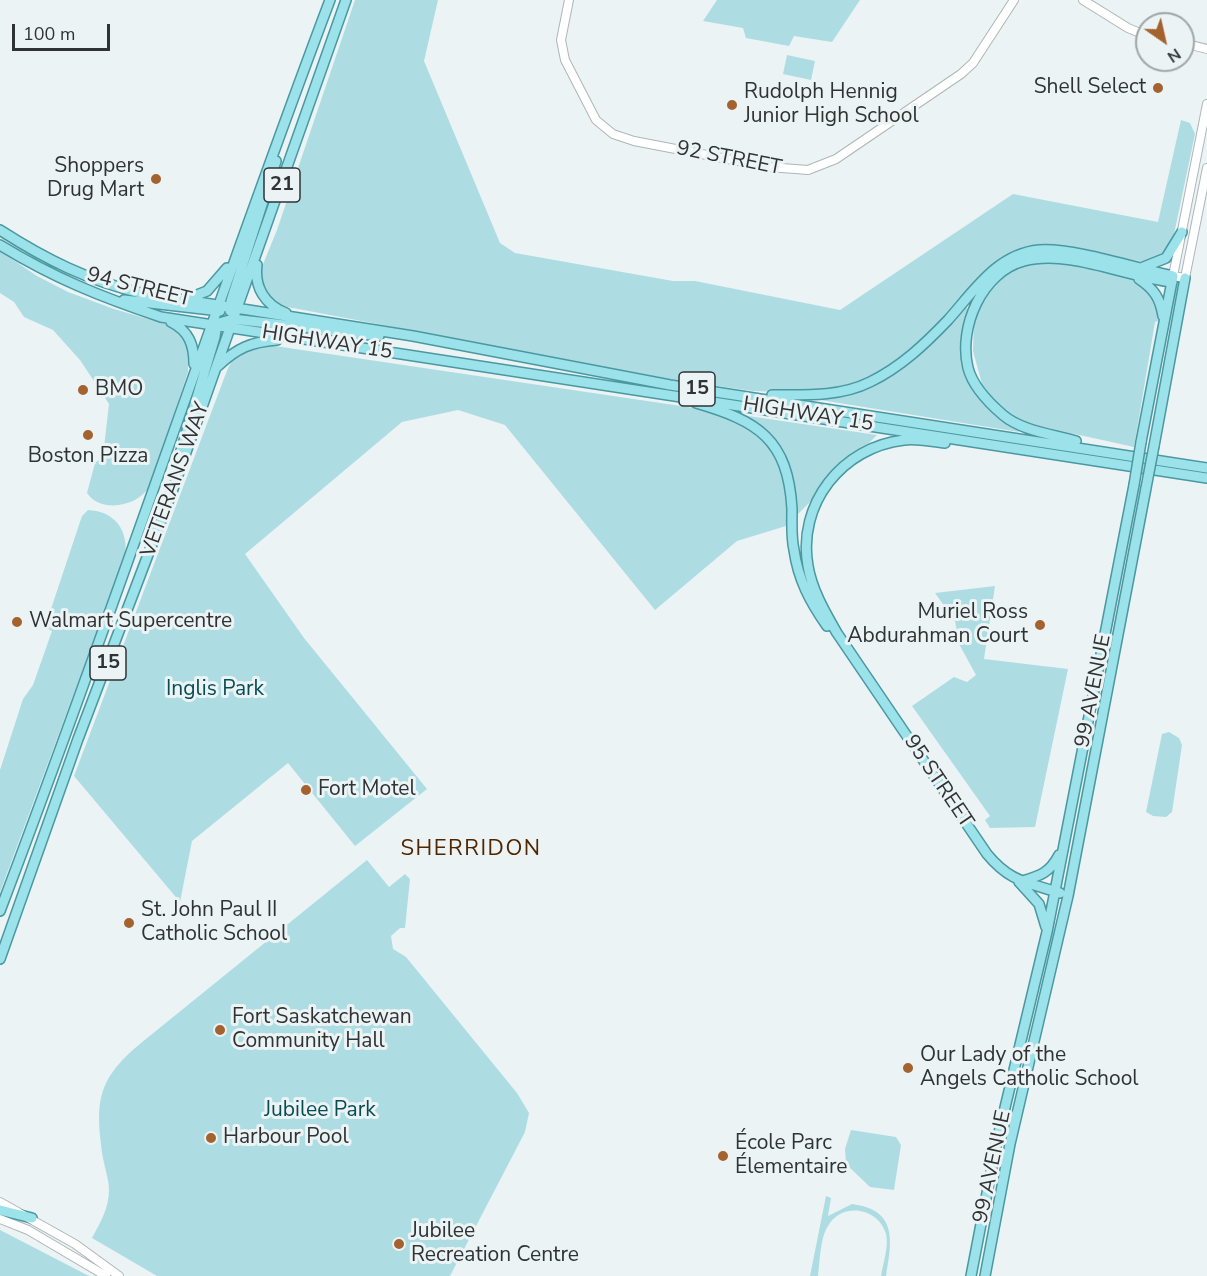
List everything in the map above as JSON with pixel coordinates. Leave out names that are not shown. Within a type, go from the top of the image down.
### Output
[{"type":"main road","name":"VETERANS WAY","points":[[0,911],[51,779],[194,373],[214,325],[234,259],[330,0]]},
{"type":"main road","name":"VETERANS WAY","points":[[0,959],[78,739],[173,489],[216,368],[232,315],[260,247],[346,0]]},
{"type":"main road","points":[[232,315],[287,126],[286,117]]},
{"type":"main road","name":"94 STREET","points":[[0,230],[46,259],[87,278],[114,287],[217,310]]},
{"type":"main road","points":[[1138,273],[1166,258],[1182,232]]},
{"type":"main road","name":"94 STREET","points":[[0,245],[44,272],[112,299],[161,317],[214,325]]},
{"type":"main road","points":[[260,247],[256,273],[261,293],[273,307],[305,320]]},
{"type":"main road","points":[[724,393],[808,395],[843,391],[868,383],[910,357],[979,284],[1011,257],[1040,250],[1061,251],[1138,273],[1161,302],[1164,326]]},
{"type":"main road","points":[[1101,451],[1016,423],[988,401],[974,382],[968,368],[966,348],[969,326],[984,290],[1007,267],[1041,257],[1062,258],[1173,279]]},
{"type":"main road","points":[[182,301],[207,291],[234,259]]},
{"type":"main road","name":"99 AVENUE","points":[[971,1276],[997,1141],[1047,932],[1173,279]]},
{"type":"main road","name":"99 AVENUE","points":[[985,1276],[1010,1144],[1068,896],[1185,281]]},
{"type":"main road","points":[[112,299],[217,310],[232,315],[362,336],[413,336]]},
{"type":"main road","name":"HIGHWAY 15","points":[[232,315],[305,320],[413,336],[724,393],[1207,468]]},
{"type":"main road","name":"HIGHWAY 15","points":[[232,315],[294,339],[662,392],[1207,478]]},
{"type":"main road","name":"15","points":[[214,325],[232,315]]},
{"type":"main road","points":[[161,317],[186,332],[194,357],[194,373]]},
{"type":"main road","points":[[173,489],[173,476],[214,325]]},
{"type":"main road","points":[[216,368],[237,349],[245,346],[256,342],[294,339]]},
{"type":"main road","points":[[662,392],[721,409],[742,418],[762,431],[777,448],[785,465],[789,482],[793,549],[803,588],[827,627],[837,633]]},
{"type":"main road","points":[[837,633],[816,595],[806,551],[807,529],[812,507],[831,477],[850,460],[872,448],[906,439],[1028,451]]},
{"type":"main road","name":"95 STREET","points":[[837,633],[987,854],[1002,870],[1019,882],[1068,896]]},
{"type":"main road","points":[[1047,932],[1039,904],[1019,882],[1042,876],[1051,870],[1064,846]]},
{"type":"main road","points":[[0,1210],[32,1218]]},
{"type":"street","name":"92 STREET","points":[[569,0],[561,51],[592,116],[608,131],[626,139],[795,171],[822,166],[969,67],[1014,0]]},
{"type":"street","points":[[1083,0],[1135,31]]},
{"type":"street","name":"99 AVENUE","points":[[1173,279],[1207,104]]},
{"type":"street","name":"99 AVENUE","points":[[1185,281],[1207,168]]},
{"type":"street","points":[[1173,279],[1185,281]]},
{"type":"street","points":[[0,1202],[75,1244],[118,1276]]},
{"type":"street","points":[[0,1220],[28,1230],[106,1276]]},
{"type":"green space","points":[[355,0],[438,0],[424,61],[500,243],[515,253],[673,281],[695,281],[840,310],[1013,194],[1158,222],[1181,120],[1190,123],[1195,134],[1173,239],[1163,254],[1145,262],[1051,246],[989,271],[901,360],[884,372],[843,389],[806,393],[753,391],[668,379],[277,305],[268,297],[261,281],[261,269],[277,230]]},
{"type":"green space","points":[[717,0],[860,0],[832,42],[794,36],[789,46],[746,38],[743,28],[703,21]]},
{"type":"green space","points":[[787,55],[815,61],[811,80],[783,74]]},
{"type":"green space","points":[[0,251],[37,276],[68,292],[114,309],[172,326],[184,338],[188,346],[188,372],[149,487],[137,499],[119,505],[101,504],[87,493],[95,463],[103,456],[109,404],[80,360],[53,330],[24,317],[14,302],[0,293]]},
{"type":"green space","points":[[1033,261],[1083,267],[1122,276],[1139,283],[1151,292],[1158,302],[1158,321],[1155,322],[1134,447],[1025,423],[997,405],[982,384],[973,351],[974,320],[978,305],[991,286],[1006,272]]},
{"type":"green space","points":[[967,304],[967,374],[1019,432],[808,398],[865,387]]},
{"type":"green space","name":"Inglis Park","points":[[254,346],[275,346],[877,435],[786,526],[737,541],[655,610],[505,425],[458,410],[402,422],[245,554],[304,638],[427,789],[355,846],[288,763],[192,841],[180,902],[74,776],[228,368],[235,356]]},
{"type":"green space","points":[[88,510],[106,514],[118,524],[125,538],[125,556],[0,892],[0,770],[23,699],[33,685],[52,631],[45,627],[82,516]]},
{"type":"green space","points":[[995,586],[984,659],[1068,669],[1035,827],[990,828],[985,820],[990,816],[912,706],[954,677],[967,682],[976,675],[959,644],[955,621],[935,593]]},
{"type":"green space","points":[[1169,732],[1179,738],[1182,745],[1172,812],[1166,817],[1153,816],[1146,812],[1162,734]]},
{"type":"green space","name":"Jubilee Park","points":[[367,860],[389,887],[405,874],[410,879],[405,928],[400,928],[391,936],[393,949],[406,957],[517,1093],[529,1113],[525,1132],[450,1276],[157,1276],[92,1238],[104,1215],[109,1197],[99,1122],[102,1094],[115,1069],[141,1043]]},
{"type":"green space","points":[[851,1130],[896,1137],[901,1145],[894,1190],[870,1187],[846,1164],[845,1149]]},
{"type":"green space","points":[[826,1196],[831,1198],[828,1216],[852,1204],[867,1207],[885,1220],[890,1239],[886,1276],[881,1276],[887,1244],[882,1225],[868,1213],[851,1211],[834,1218],[828,1226],[822,1243],[818,1276],[810,1276]]},
{"type":"green space","points":[[0,1230],[89,1276],[0,1276]]},
{"type":"place","name":"Shell Select","points":[[1158,88]]},
{"type":"place","name":"Rudolph Hennig Junior High School","points":[[732,105]]},
{"type":"place","name":"Shoppers Drug Mart","points":[[156,179]]},
{"type":"place","name":"BMO","points":[[83,390]]},
{"type":"place","name":"Boston Pizza","points":[[88,435]]},
{"type":"place","name":"Walmart Supercentre","points":[[17,622]]},
{"type":"place","name":"Muriel Ross Abdurahman Court","points":[[1040,625]]},
{"type":"place","name":"Fort Motel","points":[[306,790]]},
{"type":"place","name":"St. John Paul II Catholic School","points":[[129,923]]},
{"type":"place","name":"Fort Saskatchewan Community Hall","points":[[220,1030]]},
{"type":"place","name":"Our Lady of the Angels Catholic School","points":[[908,1068]]},
{"type":"place","name":"Harbour Pool","points":[[211,1138]]},
{"type":"place","name":"École Parc Élementaire","points":[[723,1156]]},
{"type":"place","name":"Jubilee Recreation Centre","points":[[399,1244]]},
{"type":"district","name":"SHERRIDON","points":[[471,850]]}]
